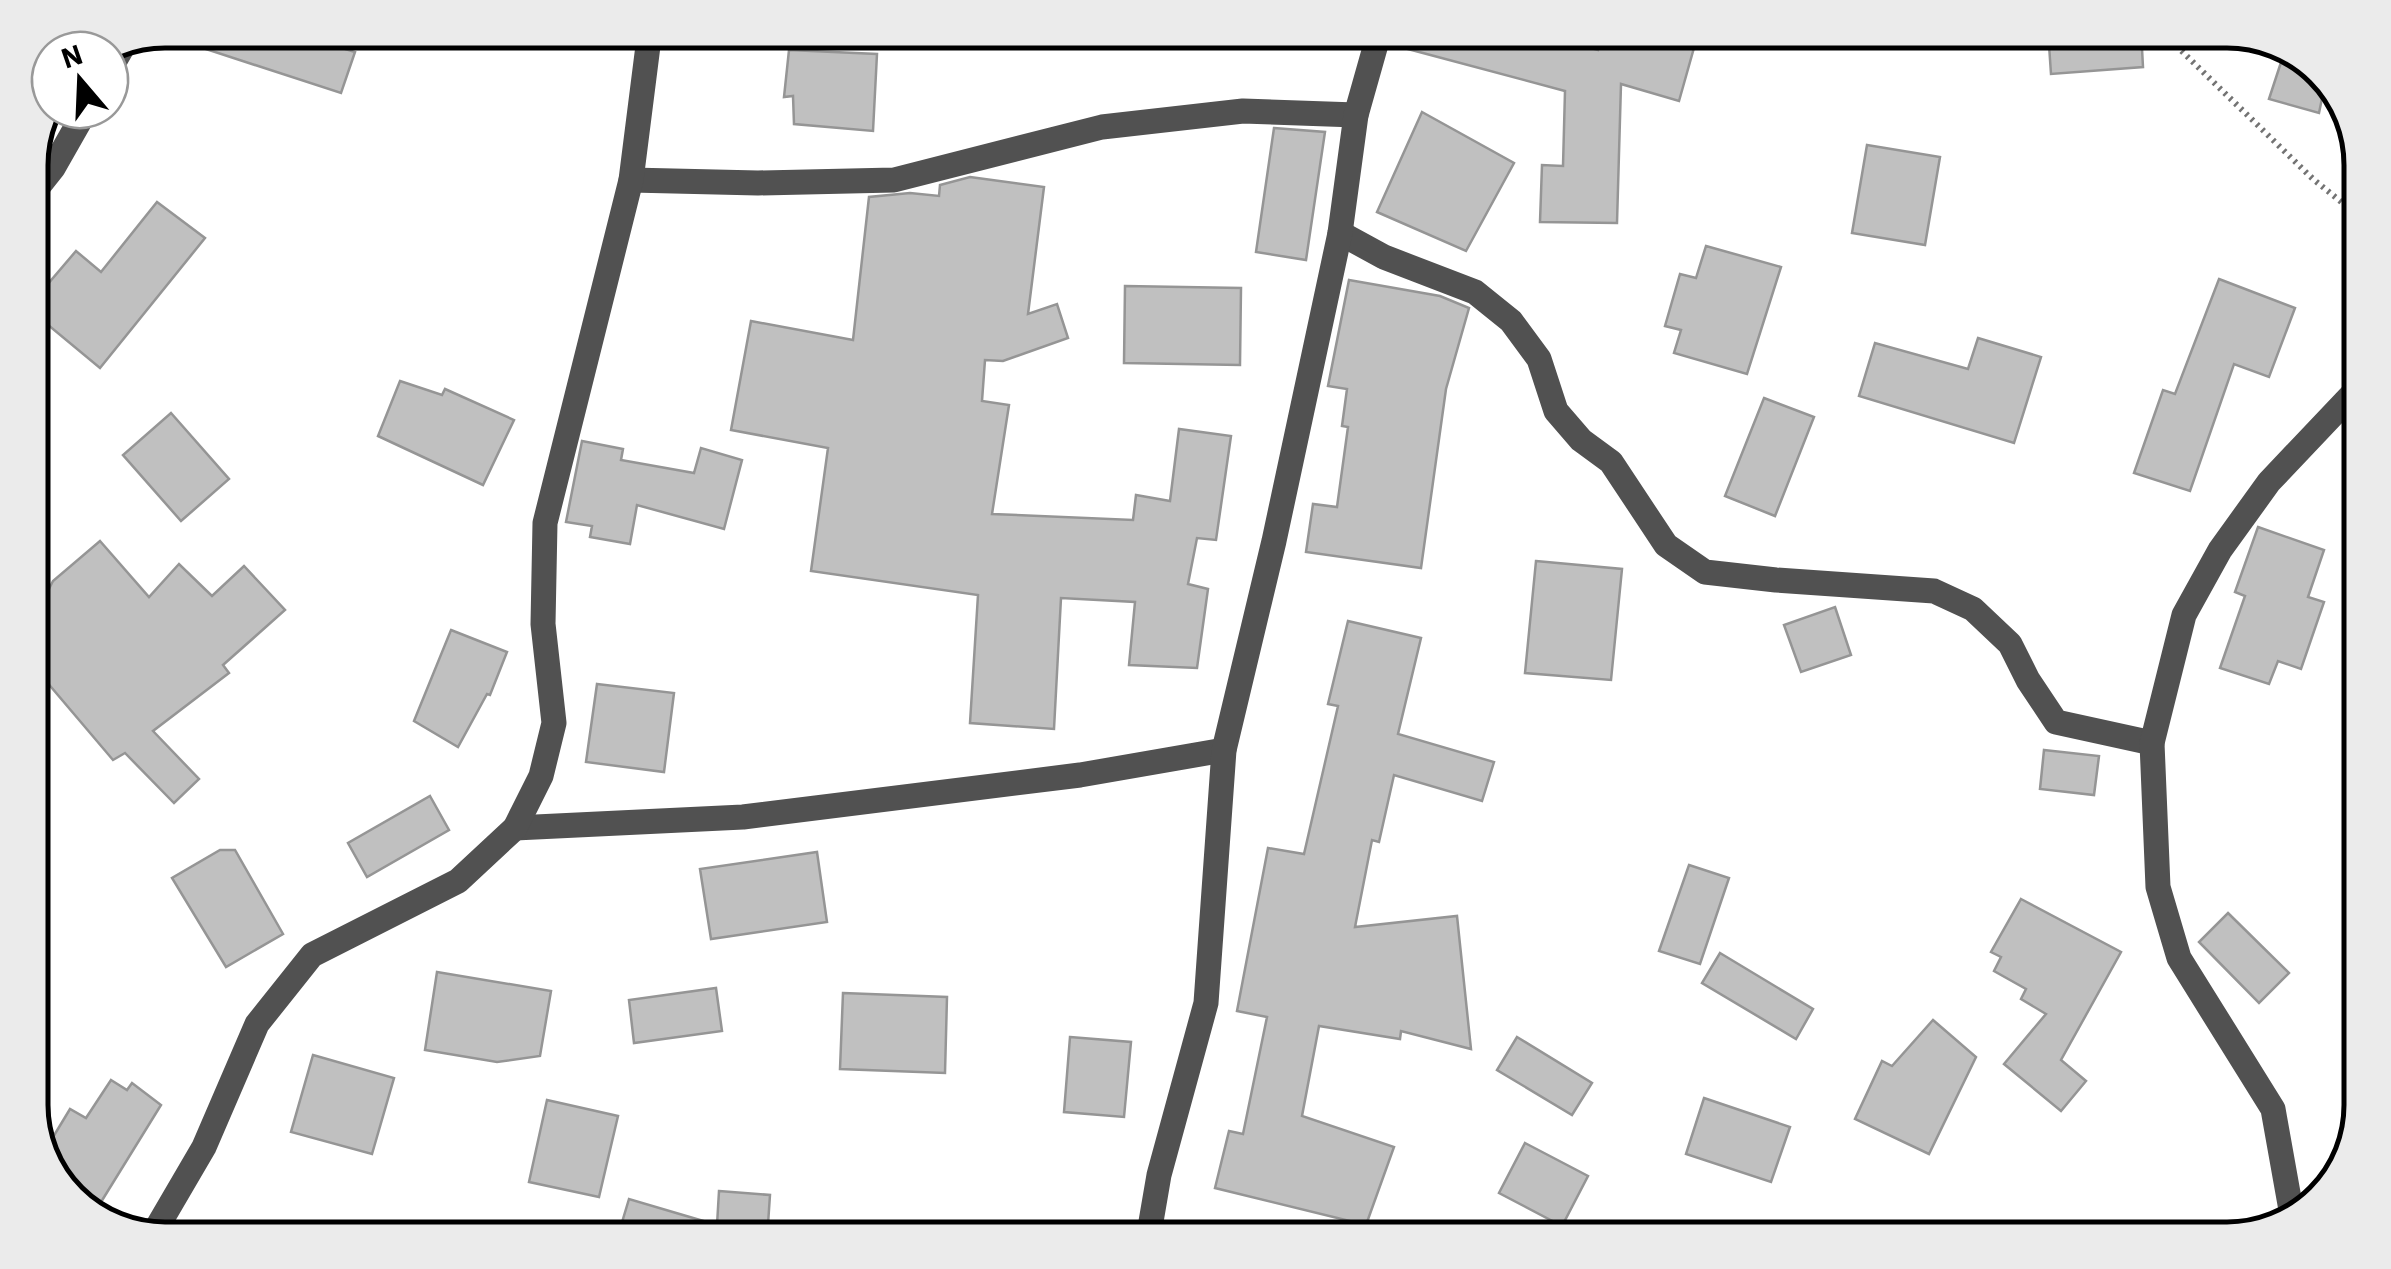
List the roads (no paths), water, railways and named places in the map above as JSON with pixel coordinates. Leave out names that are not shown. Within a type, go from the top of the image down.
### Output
[{"type":"street","points":[[161,1221],[204,1148],[257,1024],[312,955],[458,881],[515,828],[541,776],[554,722],[544,624],[545,523],[631,180],[648,48]]},
{"type":"street","points":[[1151,1222],[1158,1175],[1206,1002],[1224,750],[1274,541],[1340,233],[1356,116],[1375,48]]},
{"type":"street","points":[[631,180],[894,180],[1102,127],[1243,111],[1356,116]]},
{"type":"street","points":[[48,174],[75,130]]},
{"type":"street","points":[[1340,233],[1384,258],[1475,292],[1511,321],[1539,359],[1556,411],[1581,440],[1612,462],[1666,545],[1705,572],[1934,591],[1973,609],[2010,644],[2056,722],[2152,743]]},
{"type":"street","points":[[2290,1202],[2274,1108],[2180,958],[2158,887],[2152,743],[2184,616],[2220,550],[2269,482],[2343,404]]},
{"type":"street","points":[[515,828],[743,818],[1080,775],[1224,750]]}]
